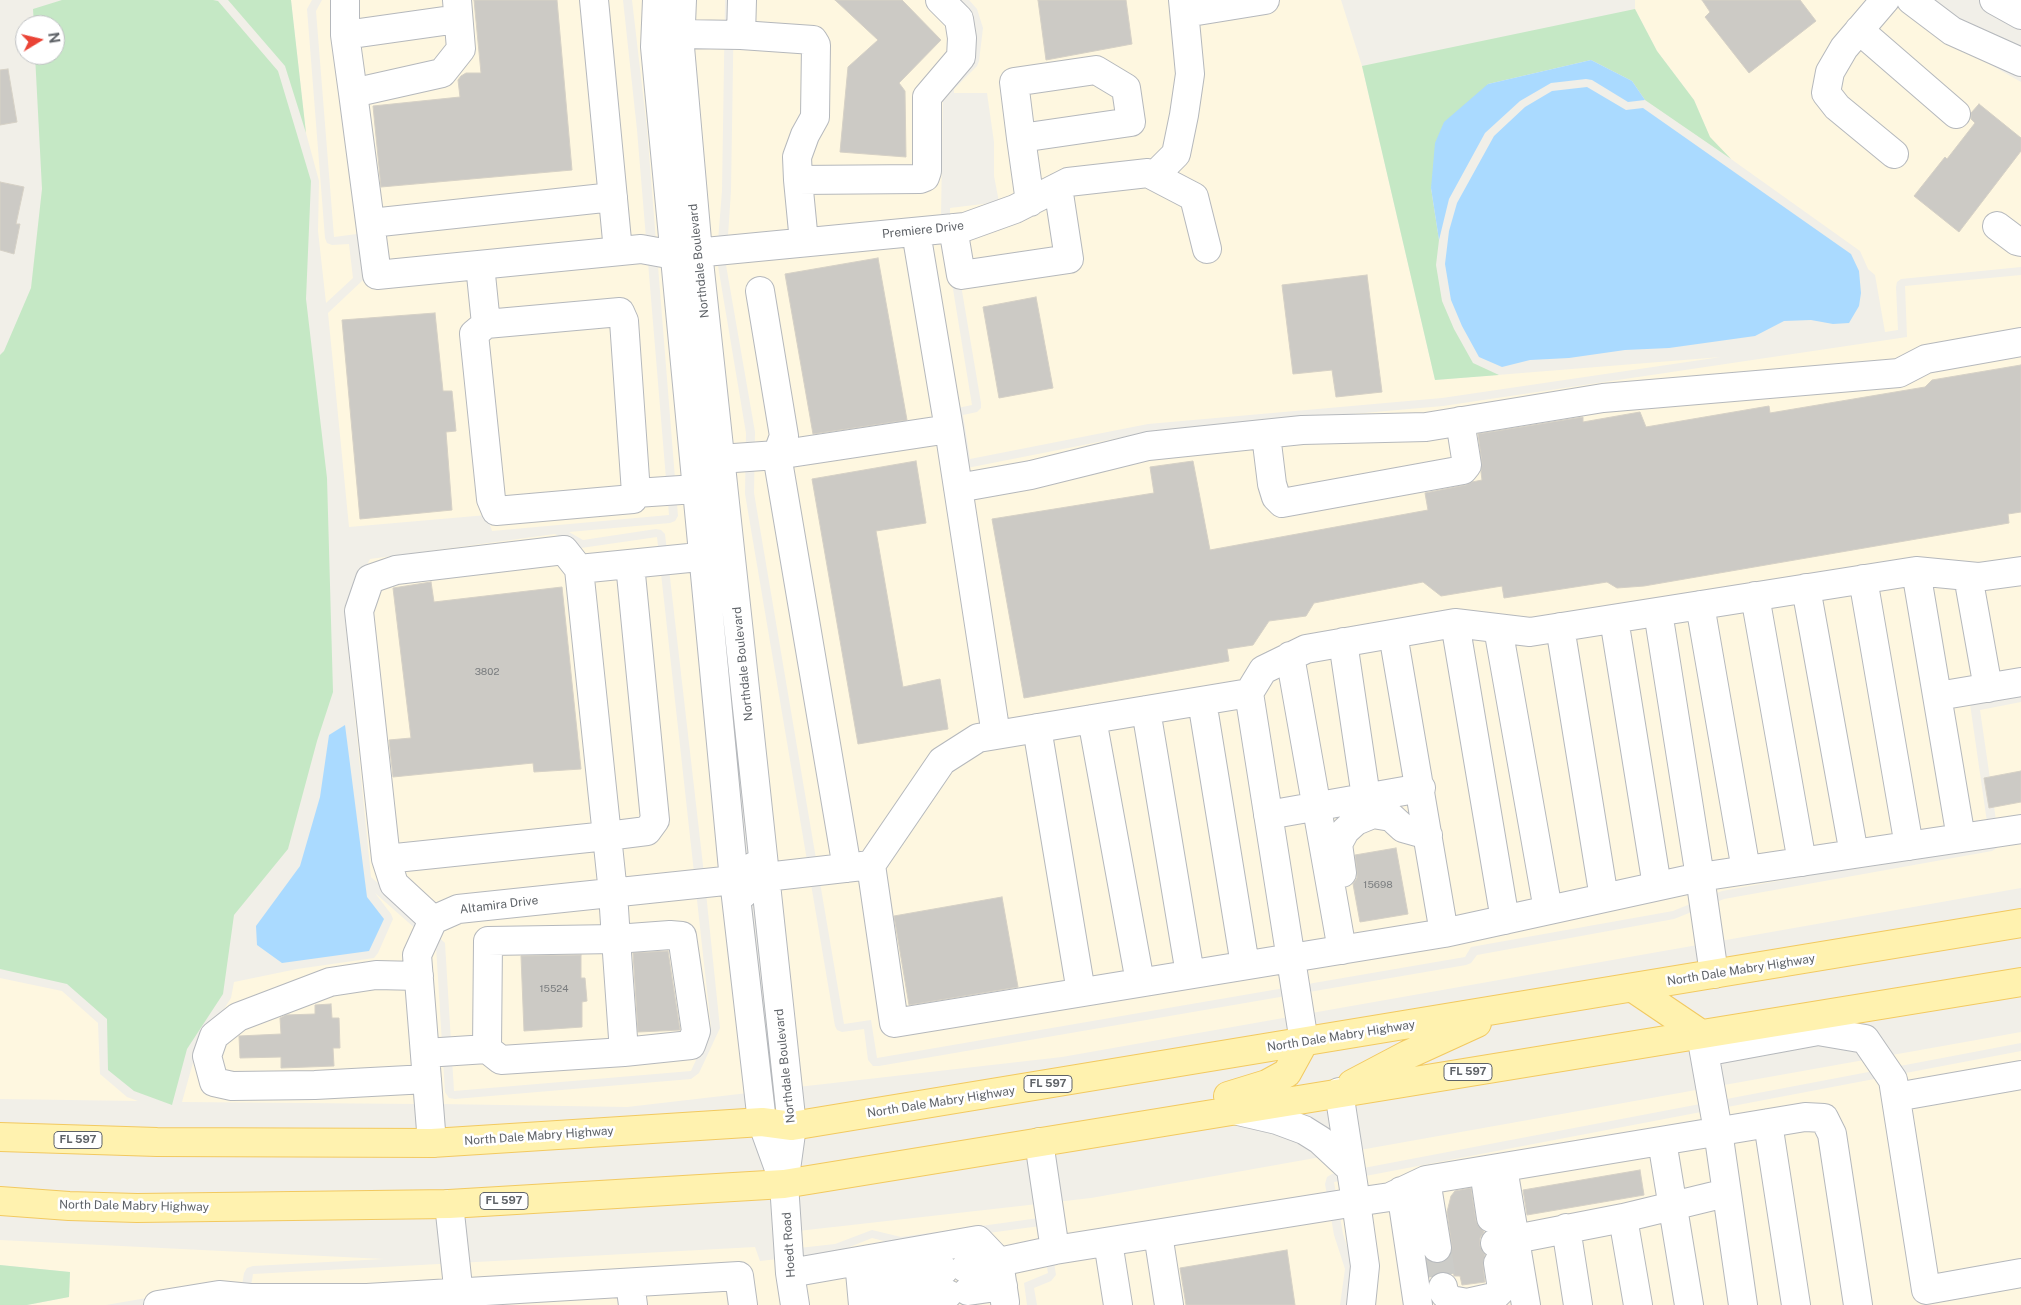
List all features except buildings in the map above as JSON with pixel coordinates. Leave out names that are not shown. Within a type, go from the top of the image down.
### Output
[{"type":"main road","name":"North Dale Mabry Highway","points":[[0,1137],[157,1142],[432,1143],[762,1122],[792,1126],[2021,923]]},
{"type":"main road","name":"North Dale Mabry Highway","points":[[0,1201],[137,1208],[449,1204],[784,1184],[1339,1092],[1702,1043],[2021,982]]},
{"type":"main road","points":[[1633,988],[1702,1043]]},
{"type":"main road","points":[[1339,1092],[1372,1072],[1510,1008]]},
{"type":"main road","points":[[1107,1131],[1267,1084],[1287,1073],[1304,1042]]},
{"type":"street","points":[[345,0],[345,35],[371,223],[613,197]]},
{"type":"street","points":[[594,0],[618,251]]},
{"type":"street","name":"Northdale Boulevard","points":[[658,0],[656,47],[686,254],[720,459],[766,877],[792,1126],[784,1184]]},
{"type":"street","name":"Northdale Boulevard","points":[[682,0],[680,47],[696,489],[734,880],[762,1122],[784,1184]]},
{"type":"street","points":[[741,35],[742,0]]},
{"type":"street","points":[[798,180],[920,179],[924,177],[927,171],[927,97],[961,58],[962,38],[959,19],[940,0]]},
{"type":"street","points":[[1154,176],[1176,154],[1184,115],[1190,74],[1184,7],[1266,0]]},
{"type":"street","points":[[1885,0],[1844,48],[1830,72],[1826,93],[1837,107],[1894,154]]},
{"type":"street","points":[[1911,0],[1952,31],[2021,62]]},
{"type":"street","points":[[1994,0],[2021,15]]},
{"type":"street","points":[[345,35],[458,10],[461,49],[442,73],[353,93]]},
{"type":"street","points":[[1859,30],[1956,114]]},
{"type":"street","points":[[680,34],[807,38],[813,40],[816,45],[816,117],[805,135],[797,157],[804,242]]},
{"type":"street","points":[[1021,138],[1030,202]]},
{"type":"street","name":"Premiere Drive","points":[[371,223],[377,275],[641,249],[686,254],[952,228],[974,224],[1015,209],[1068,182],[1148,172],[1194,197],[1206,249]]},
{"type":"street","points":[[952,228],[961,276],[1069,259],[1058,187]]},
{"type":"street","points":[[1997,226],[2017,242],[2021,242]]},
{"type":"street","points":[[916,232],[949,429],[996,735]]},
{"type":"street","points":[[480,265],[486,324]]},
{"type":"street","points":[[760,290],[784,436],[777,455],[859,866],[894,1023],[1290,958],[1340,941],[1444,933],[1700,877],[2021,829]]},
{"type":"street","points":[[620,312],[624,321],[636,493],[633,499],[496,510],[491,499],[474,334],[486,324],[620,312]]},
{"type":"street","points":[[958,488],[1031,475],[1148,446],[1333,428],[1426,427],[1603,398],[1899,373],[1926,359],[2021,342]]},
{"type":"street","points":[[1266,435],[1272,484],[1276,497],[1282,503],[1463,470],[1467,465],[1460,421]]},
{"type":"street","points":[[720,459],[777,455],[949,429]]},
{"type":"street","points":[[636,493],[696,489]]},
{"type":"street","points":[[432,1143],[417,955],[433,920],[394,884],[386,859],[359,611],[370,579],[396,570],[564,550],[579,569],[613,893],[624,1052]]},
{"type":"street","points":[[579,569],[731,554]]},
{"type":"street","points":[[386,859],[647,831],[655,820],[630,564]]},
{"type":"street","points":[[1304,1042],[1249,693],[1263,670],[1306,649],[1455,623],[1530,632],[1916,571],[1978,577],[2021,571]]},
{"type":"street","points":[[1916,571],[1962,838]]},
{"type":"street","points":[[1968,576],[1988,688]]},
{"type":"street","points":[[1863,579],[1909,846]]},
{"type":"street","points":[[1806,588],[1854,854]]},
{"type":"street","points":[[1755,596],[1802,862]]},
{"type":"street","points":[[1700,605],[1746,870]]},
{"type":"street","points":[[1658,612],[1714,974]]},
{"type":"street","points":[[1614,619],[1657,886]]},
{"type":"street","points":[[1455,623],[1505,920]]},
{"type":"street","points":[[1560,627],[1604,898]]},
{"type":"street","points":[[1498,628],[1548,910]]},
{"type":"street","points":[[1393,634],[1420,788],[1416,832],[1444,933]]},
{"type":"street","points":[[1343,642],[1366,797]]},
{"type":"street","points":[[1290,656],[1340,941]]},
{"type":"street","points":[[1938,696],[2021,682]]},
{"type":"street","points":[[719,731],[737,791],[751,858],[758,873],[766,877],[859,866],[942,761],[978,738],[1249,693]]},
{"type":"street","points":[[1202,701],[1245,965]]},
{"type":"street","points":[[1146,710],[1190,974]]},
{"type":"street","points":[[1092,719],[1140,982]]},
{"type":"street","points":[[1037,728],[1081,992]]},
{"type":"street","points":[[1268,815],[1420,788]]},
{"type":"street","points":[[1340,941],[1348,911],[1338,844],[1352,835],[1416,832]]},
{"type":"street","points":[[734,880],[747,901],[753,916],[779,1005]]},
{"type":"street","name":"Altamira Drive","points":[[433,920],[458,909],[734,880]]},
{"type":"street","points":[[486,906],[488,941],[487,1049]]},
{"type":"street","points":[[487,1049],[500,1060],[624,1052],[691,1045],[696,1031],[682,936],[488,941]]},
{"type":"street","points":[[419,976],[376,975],[330,982],[238,1017],[214,1036],[207,1056],[214,1082],[232,1086],[315,1085],[426,1066],[487,1049]]},
{"type":"street","points":[[1743,1305],[1718,1132],[1702,1043],[1818,1031],[1865,1039],[1893,1080],[1928,1298],[2021,1273]]},
{"type":"street","points":[[1896,1097],[2021,1076]]},
{"type":"street","points":[[1339,1092],[1365,1266],[1361,1305]]},
{"type":"street","points":[[1234,1110],[1277,1120],[1304,1130],[1320,1140],[1350,1168]]},
{"type":"street","points":[[790,1273],[818,1270],[892,1282],[956,1281],[1002,1283],[1055,1250],[1390,1197],[1426,1180],[1805,1117],[1824,1118],[1832,1134],[1858,1305]]},
{"type":"street","points":[[1768,1123],[1796,1305]]},
{"type":"street","points":[[1662,1141],[1690,1305]]},
{"type":"street","points":[[1040,1142],[1055,1250]]},
{"type":"street","points":[[1443,1287],[1444,1293],[1451,1300],[1467,1303],[1494,1297],[1502,1289],[1500,1241],[1493,1169]]},
{"type":"street","points":[[1426,1180],[1437,1248]]},
{"type":"street","name":"Hoedt Road","points":[[784,1184],[790,1273],[795,1305]]},
{"type":"street","points":[[1401,1192],[1418,1305]]},
{"type":"street","points":[[1500,1241],[1623,1218],[1726,1193]]},
{"type":"street","points":[[449,1204],[459,1299]]},
{"type":"street","points":[[1623,1218],[1638,1305]]},
{"type":"street","points":[[1566,1228],[1578,1305]]},
{"type":"street","points":[[1158,1234],[1169,1305]]},
{"type":"street","points":[[892,1282],[978,1240],[1002,1283]]},
{"type":"street","points":[[1500,1241],[1526,1305]]},
{"type":"street","points":[[1108,1242],[1118,1305]]},
{"type":"street","points":[[158,1305],[219,1295],[251,1302],[367,1302],[632,1294],[739,1276],[743,1305]]},
{"type":"shaded area","points":[[291,0],[312,0],[307,9],[325,238],[327,243],[332,245],[349,244],[353,278],[326,303],[318,231],[319,181],[306,133]]},
{"type":"shaded area","points":[[322,0],[623,0],[637,130],[669,515],[492,531],[487,515],[349,527],[328,313],[363,280],[357,234],[334,237],[316,11]]},
{"type":"shaded area","points":[[632,0],[647,0],[722,872],[704,874],[665,534],[661,530],[656,529],[583,540],[569,532],[670,523],[675,521],[678,516],[647,129]]},
{"type":"shaded area","points":[[693,0],[725,0],[722,191],[718,241],[708,242],[691,46]]},
{"type":"shaded area","points":[[734,0],[956,0],[943,94],[941,216],[972,405],[953,409],[962,469],[1149,432],[1443,406],[1907,337],[1905,286],[2021,275],[2021,694],[1970,704],[1990,843],[1722,891],[1673,911],[1471,947],[1465,957],[877,1058],[871,1020],[844,1024],[754,493],[755,432],[726,265],[731,191]]},
{"type":"shaded area","points":[[969,0],[1341,0],[1362,66],[1435,380],[1721,357],[1442,398],[1148,424],[970,459],[963,415],[977,412],[981,408],[981,403],[953,238],[1071,191],[1146,182],[1185,204],[1198,260],[1219,256],[1205,195],[1154,165],[963,218],[950,215],[950,208],[999,202],[994,176],[994,142],[987,93],[954,93],[954,89],[977,66],[979,61],[983,28],[977,9]]},
{"type":"shaded area","points":[[1635,0],[1893,0],[1945,39],[2021,82],[2021,267],[1901,279],[1897,282],[1896,287],[1898,330],[1885,332],[1875,275],[1868,269],[1860,251],[1731,159],[1710,137],[1694,100],[1657,51],[1635,9]]},
{"type":"shaded area","points":[[717,260],[746,433],[745,494],[835,1026],[837,1030],[842,1032],[864,1029],[868,1060],[873,1066],[1466,965],[1471,963],[1477,955],[1674,919],[1724,899],[1992,851],[1997,848],[1999,841],[1980,710],[2021,702],[2021,888],[1062,1057],[798,1087],[709,261]]},
{"type":"shaded area","points":[[555,534],[581,548],[657,537],[711,1027],[691,1071],[454,1091],[445,943],[371,877],[344,608],[370,559]]},
{"type":"shaded area","points":[[724,891],[748,1093],[627,1107],[440,1104],[428,956],[433,944],[436,946],[445,1092],[449,1098],[691,1079],[699,1073],[720,1028],[706,893]]},
{"type":"shaded area","points":[[375,893],[417,930],[418,1104],[182,1102],[196,1052],[231,998],[234,982],[297,969],[374,958],[393,919]]},
{"type":"shaded area","points":[[0,978],[62,991],[98,1023],[100,1074],[127,1097],[138,1101],[0,1099]]},
{"type":"shaded area","points":[[2021,1032],[2021,1043],[1332,1174],[1327,1177],[1325,1184],[1334,1235],[1345,1269],[1340,1305],[1037,1305],[1034,1288],[1051,1281],[1056,1275],[1048,1223],[1039,1218],[901,1237],[872,1230],[835,1244],[799,1248],[798,1231],[1091,1198]]},
{"type":"shaded area","points":[[2021,1051],[2021,1305],[1349,1305],[1354,1268],[1343,1234],[1334,1182]]},
{"type":"shaded area","points":[[1040,1226],[1048,1273],[1024,1283],[1027,1305],[248,1305],[253,1274],[755,1247],[760,1261],[837,1252],[872,1238],[900,1245]]},
{"type":"shaded area","points":[[0,1240],[384,1259],[253,1266],[247,1268],[244,1273],[239,1305],[228,1284],[106,1305],[27,1305],[69,1297],[70,1272],[0,1265]]},
{"type":"green space","points":[[62,0],[218,1],[278,71],[311,181],[306,299],[327,478],[333,692],[317,741],[288,849],[234,915],[223,994],[187,1049],[172,1105],[134,1091],[108,1070],[107,1019],[67,984],[0,969],[0,355],[4,351],[31,288],[42,189],[36,65],[65,65],[65,15],[33,15],[33,9]]},
{"type":"green space","points":[[228,0],[291,0],[306,133],[285,66]]},
{"type":"green space","points":[[1635,9],[1657,51],[1694,100],[1710,137],[1731,159],[1645,100],[1632,81],[1591,60],[1488,84],[1431,188],[1439,240],[1436,265],[1442,301],[1454,329],[1473,363],[1499,375],[1435,380],[1362,66]]},
{"type":"green space","points":[[0,1265],[70,1272],[69,1297],[27,1305],[0,1305]]},
{"type":"water","points":[[1591,60],[1632,81],[1645,100],[1628,102],[1592,80],[1586,79],[1551,83],[1520,101],[1485,133],[1449,199],[1439,240],[1431,188],[1435,143],[1444,122],[1488,84]]},
{"type":"water","points":[[1587,87],[1626,110],[1643,108],[1851,254],[1859,271],[1861,293],[1859,306],[1849,323],[1833,324],[1811,320],[1784,321],[1755,336],[1669,348],[1625,350],[1569,358],[1530,360],[1502,367],[1479,357],[1462,326],[1451,300],[1445,264],[1449,231],[1457,203],[1494,136],[1525,107],[1552,91]]},
{"type":"water","points":[[345,725],[367,897],[384,919],[369,951],[282,963],[257,945],[256,926],[300,866],[320,797],[329,735]]},
{"type":"tunnel","points":[[1437,1248],[1443,1287]]}]
